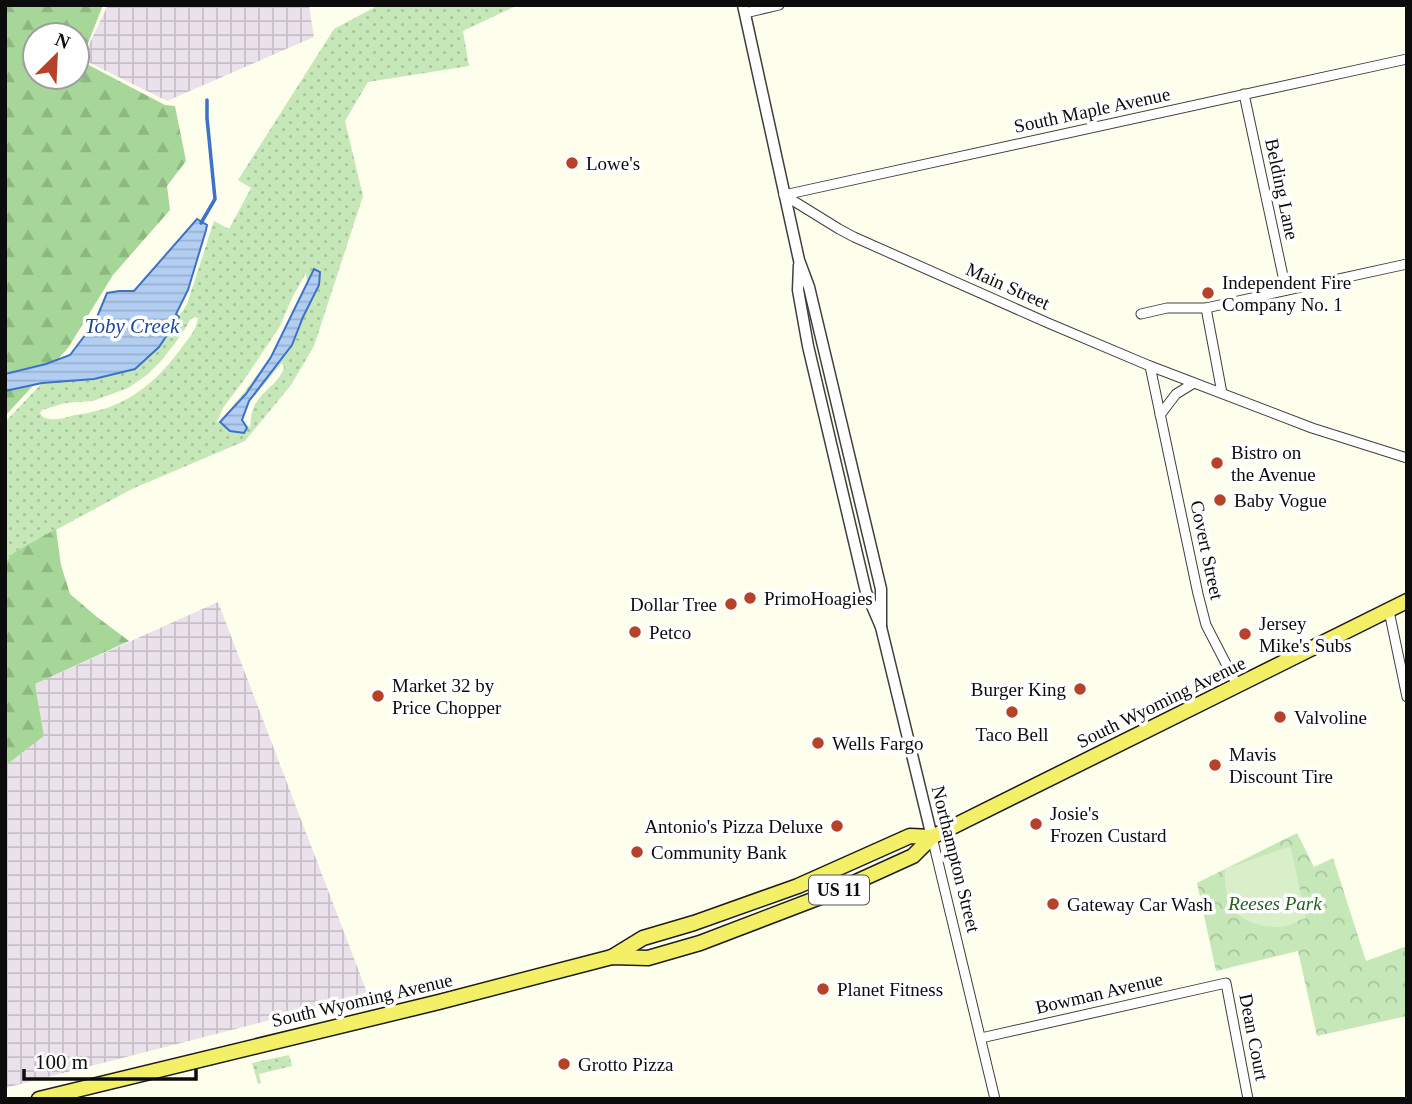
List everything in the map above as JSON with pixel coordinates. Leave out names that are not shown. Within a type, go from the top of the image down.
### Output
[{"type":"main road","name":"South Wyoming Avenue","points":[[39,1099],[612,957],[648,958],[700,943],[846,887],[913,856],[932,837],[1407,601]]},
{"type":"main road","name":"South Wyoming Avenue","points":[[612,957],[643,938],[798,886],[910,836],[932,837]]},
{"type":"street","points":[[779,5],[744,9],[785,195]]},
{"type":"street","name":"South Maple Avenue","points":[[785,195],[1407,59]]},
{"type":"street","name":"Belding Lane","points":[[1244,94],[1286,290]]},
{"type":"street","name":"Northampton Street","points":[[785,195],[881,589],[881,627],[995,1099]]},
{"type":"street","name":"Main Street","points":[[785,195],[854,237],[1048,323],[1150,366],[1312,428],[1407,458]]},
{"type":"street","points":[[1141,314],[1167,308],[1206,308],[1407,264]]},
{"type":"street","points":[[1206,308],[1222,393]]},
{"type":"street","name":"Covert Street","points":[[1150,366],[1206,625],[1237,685]]},
{"type":"street","points":[[1160,415],[1176,394],[1194,383]]},
{"type":"street","points":[[1388,611],[1407,696]]},
{"type":"street","name":"Bowman Avenue","points":[[981,1038],[1226,983]]},
{"type":"street","name":"Dean Court","points":[[1226,983],[1248,1099]]},
{"type":"shaded area","points":[[108,5],[309,5],[314,37],[167,101],[91,63],[91,40]]},
{"type":"shaded area","points":[[218,602],[368,995],[5,1088],[5,766],[44,736],[35,684]]},
{"type":"green space","points":[[5,5],[103,5],[91,36],[91,21],[21,21],[21,91],[91,91],[91,66],[165,105],[175,106],[186,161],[167,186],[170,210],[113,275],[68,348],[5,416]]},
{"type":"green space","points":[[379,5],[518,5],[463,31],[469,66],[368,82],[345,121],[363,196],[314,346],[291,385],[245,441],[132,489],[13,553],[5,563],[5,422],[42,383],[94,379],[159,347],[187,304],[214,221],[229,229],[251,188],[238,180],[334,29]],"holes":[[[315,269],[320,272],[292,345],[249,401],[242,420],[220,422],[246,394],[271,357]],[[306,273],[307,281],[271,356],[243,394],[217,422],[223,408],[280,326]],[[198,318],[187,340],[165,368],[134,395],[109,407],[63,418],[47,418],[40,413],[65,403],[93,401],[128,388],[162,360],[190,320]],[[282,363],[284,368],[281,374],[254,406],[250,428],[243,420],[250,401]]]},
{"type":"green space","points":[[56,529],[61,565],[70,594],[129,641],[35,684],[44,736],[5,766],[5,563],[13,553]]},
{"type":"green space","name":"Reeses Park","points":[[1297,833],[1314,867],[1333,858],[1366,961],[1407,946],[1407,1016],[1317,1036],[1298,951],[1216,971],[1197,883]]},
{"type":"green space","points":[[1291,848],[1306,918],[1286,926],[1270,927],[1253,923],[1238,915],[1229,902],[1225,869]]},
{"type":"green space","points":[[289,1055],[292,1066],[259,1074],[261,1083],[258,1084],[252,1063]]},
{"type":"water","name":"Toby Creek","points":[[197,219],[207,225],[188,290],[176,314],[179,317],[159,347],[135,369],[94,379],[42,383],[5,391],[5,374],[70,355],[95,322],[107,293],[134,291]]},
{"type":"water","points":[[314,269],[320,272],[319,285],[292,345],[249,401],[242,420],[247,428],[244,433],[230,431],[220,422],[246,394],[271,357]]},
{"type":"waterway","name":"Toby Creek","points":[[201,223],[215,199],[207,100]]},
{"type":"place","name":"Lowe's","points":[[572,163]]},
{"type":"place","name":"Independent Fire Company No. 1","points":[[1208,293]]},
{"type":"place","name":"Bistro on the Avenue","points":[[1217,463]]},
{"type":"place","name":"Baby Vogue","points":[[1220,500]]},
{"type":"place","name":"PrimoHoagies","points":[[750,598]]},
{"type":"place","name":"Dollar Tree","points":[[731,604]]},
{"type":"place","name":"Petco","points":[[635,632]]},
{"type":"place","name":"Jersey Mike's Subs","points":[[1245,634]]},
{"type":"place","name":"Burger King","points":[[1080,689]]},
{"type":"place","name":"Market 32 by Price Chopper","points":[[378,696]]},
{"type":"place","name":"Taco Bell","points":[[1012,712]]},
{"type":"place","name":"Valvoline","points":[[1280,717]]},
{"type":"place","name":"Wells Fargo","points":[[818,743]]},
{"type":"place","name":"Mavis Discount Tire","points":[[1215,765]]},
{"type":"place","name":"Josie's Frozen Custard","points":[[1036,824]]},
{"type":"place","name":"Antonio's Pizza Deluxe","points":[[837,826]]},
{"type":"place","name":"Community Bank","points":[[637,852]]},
{"type":"place","name":"Gateway Car Wash","points":[[1053,904]]},
{"type":"place","name":"Planet Fitness","points":[[823,989]]},
{"type":"place","name":"Grotto Pizza","points":[[564,1064]]}]
